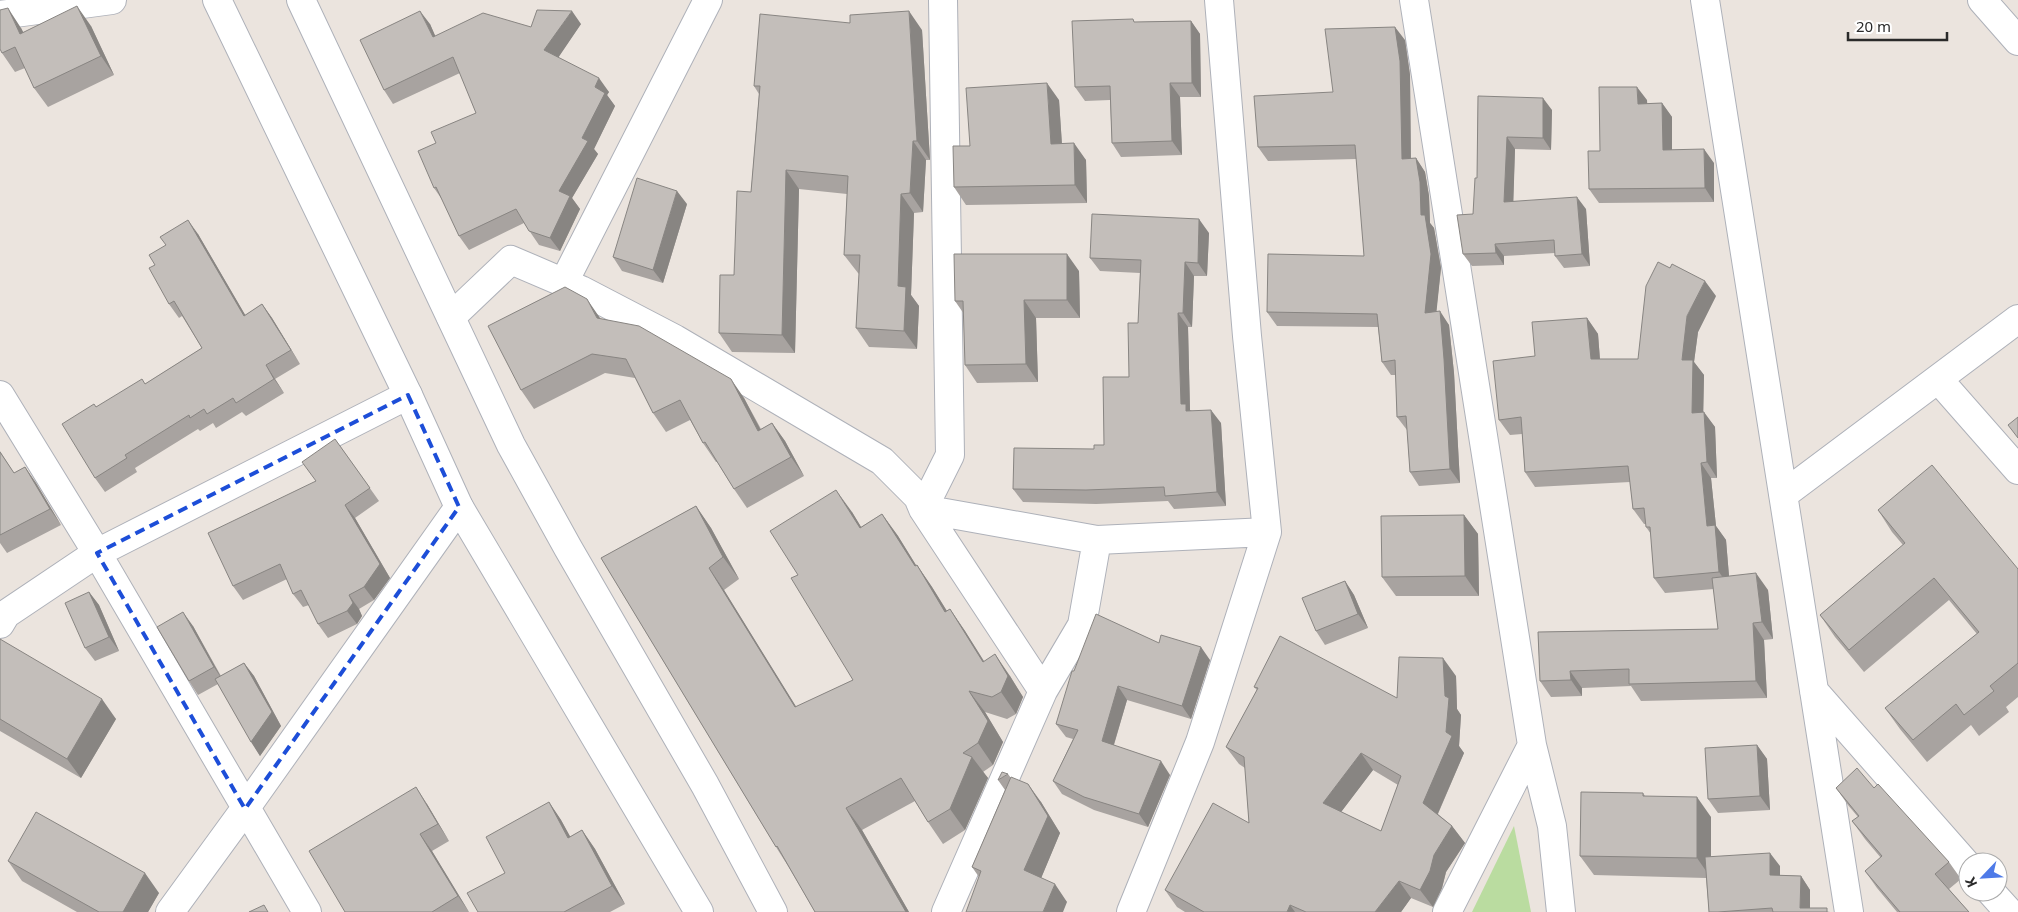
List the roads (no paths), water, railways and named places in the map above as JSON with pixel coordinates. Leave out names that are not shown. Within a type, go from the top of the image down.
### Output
[{"type":"street","points":[[0,15],[112,0]]},
{"type":"street","points":[[217,0],[408,395],[459,507],[700,912]]},
{"type":"street","points":[[301,0],[452,317],[511,446],[705,785],[773,912]]},
{"type":"street","points":[[564,282],[708,0]]},
{"type":"street","points":[[923,509],[950,455],[943,0]]},
{"type":"street","points":[[1131,912],[1200,742],[1267,532],[1219,0]]},
{"type":"street","points":[[1414,0],[1532,745],[1552,826],[1561,912]]},
{"type":"street","points":[[1705,0],[1849,912]]},
{"type":"street","points":[[1982,0],[2018,41]]},
{"type":"street","points":[[452,317],[511,260],[564,282],[675,339],[882,460],[918,497],[923,509],[1043,691]]},
{"type":"street","points":[[1783,495],[2018,319]]},
{"type":"street","points":[[1938,379],[2018,470]]},
{"type":"street","points":[[0,395],[97,553],[245,809],[307,912]]},
{"type":"street","points":[[0,624],[6,614],[97,553],[408,395]]},
{"type":"street","points":[[170,912],[459,507]]},
{"type":"street","points":[[923,509],[1097,540],[1267,532]]},
{"type":"street","points":[[946,912],[1043,691],[1082,625],[1097,540]]},
{"type":"street","points":[[1814,691],[1958,855]]},
{"type":"street","points":[[1447,912],[1532,745]]},
{"type":"street","points":[[2000,902],[2009,912]]}]
